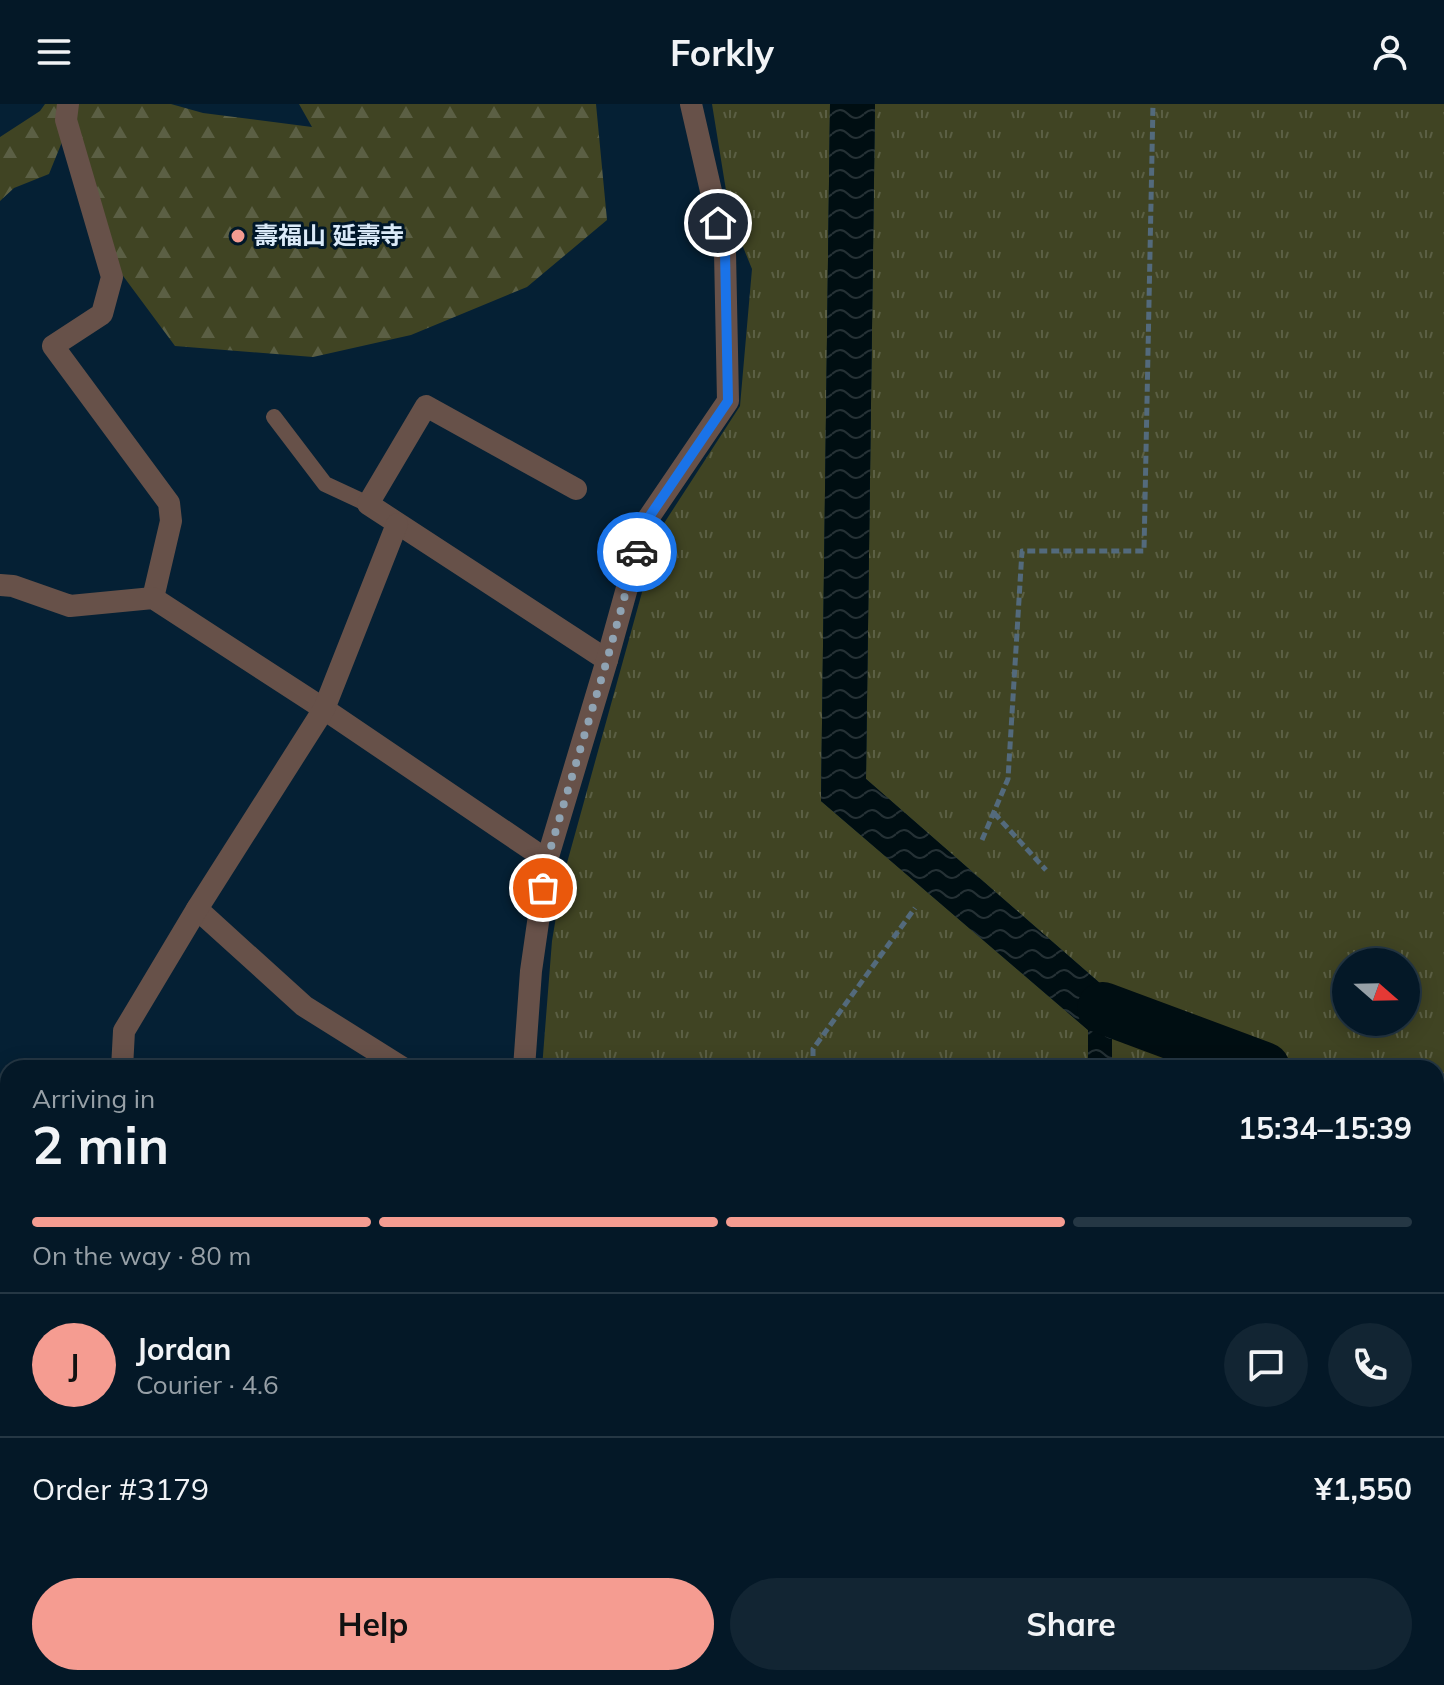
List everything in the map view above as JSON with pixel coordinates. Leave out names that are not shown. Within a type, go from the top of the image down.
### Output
[{"type":"street","points":[[68,104],[66,120],[112,277],[102,314],[53,346],[169,503],[171,521],[153,598]]},
{"type":"street","points":[[525,1060],[531,971],[547,860],[645,523],[728,401],[725,252],[691,104]]},
{"type":"street","points":[[576,489],[426,406],[368,504],[607,660]]},
{"type":"street","points":[[122,1060],[124,1031],[324,709],[397,524]]},
{"type":"street","points":[[0,585],[13,586],[70,606],[153,598],[547,860]]},
{"type":"street","points":[[197,909],[304,1006],[390,1060]]},
{"type":"lane","points":[[274,417],[325,484],[368,504]]},
{"type":"path","points":[[982,840],[1008,779],[1022,551],[1144,551],[1153,104]]},
{"type":"path","points":[[994,813],[1046,870]]},
{"type":"path","points":[[813,1060],[813,1049],[915,908]]},
{"type":"green space","points":[[45,104],[171,104],[203,113],[312,127],[299,104],[596,104],[607,220],[527,287],[411,335],[313,357],[175,346],[89,230],[64,137],[49,174],[14,188],[0,201],[0,137],[40,111]]},
{"type":"green space","points":[[712,104],[830,104],[821,801],[1088,1030],[1088,1060],[543,1060],[552,941],[562,881],[659,531],[740,406],[752,269],[730,215]]},
{"type":"green space","points":[[875,104],[1444,104],[1444,1060],[1266,1060],[1133,1012],[866,779]]},
{"type":"green space","points":[[1118,1028],[1205,1060],[1112,1060],[1112,1035]]},
{"type":"water","points":[[830,104],[875,104],[866,779],[1133,1012],[1112,1035],[1112,1060],[1088,1060],[1088,1030],[821,801]]},
{"type":"waterway","points":[[1103,1008],[1243,1060]]},
{"type":"way so far","points":[[543,888],[547,860],[637,552]]},
{"type":"place","name":"壽福山 延壽寺","points":[[238,236]]},
{"type":"route","points":[[637,552],[645,523],[728,401],[725,252],[718,223]]}]
